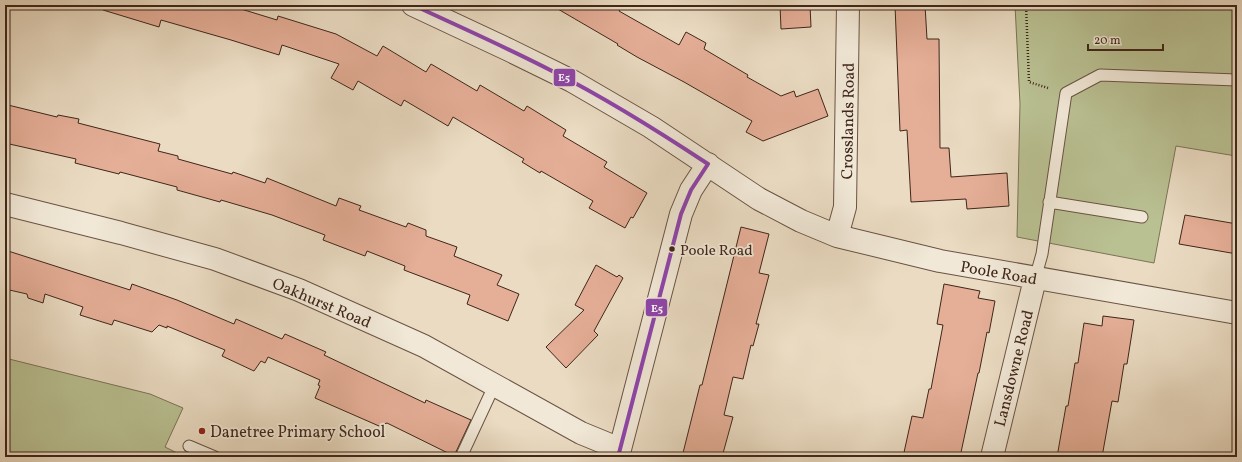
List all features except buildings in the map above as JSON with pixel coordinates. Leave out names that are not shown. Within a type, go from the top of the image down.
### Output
[{"type":"street","name":"Poole Road","points":[[413,5],[572,81],[651,127],[759,199],[801,221],[837,236],[940,261],[1035,279],[1237,313]]},
{"type":"street","name":"Crosslands Road","points":[[837,236],[845,207],[848,5]]},
{"type":"street","points":[[619,453],[681,214],[691,190],[708,164]]},
{"type":"street","name":"Oakhurst Road","points":[[5,204],[121,233],[222,262],[299,290],[424,346],[494,386],[619,453]]},
{"type":"street","name":"Lansdowne Road","points":[[992,457],[1035,279]]},
{"type":"lane","points":[[1035,279],[1042,254],[1066,93],[1100,75],[1237,80]]},
{"type":"lane","points":[[1049,202],[1142,217]]},
{"type":"lane","points":[[461,457],[494,386]]},
{"type":"lane","points":[[190,446],[215,457]]},
{"type":"path","points":[[1026,5],[1029,82],[1066,93]]},
{"type":"green space","points":[[1015,5],[1237,5],[1236,156],[1176,146],[1154,263],[1017,237],[1020,104]]},
{"type":"green space","points":[[5,358],[150,394],[183,408],[165,447],[177,453],[176,457],[5,457]]},
{"type":"transit line","name":"E5","points":[[413,5],[519,54],[574,82],[632,116],[708,164]]},
{"type":"transit line","name":"E5","points":[[618,457],[681,214],[691,190],[708,164]]},
{"type":"place","name":"Poole Road","points":[[672,249]]},
{"type":"place","name":"Danetree Primary School","points":[[202,431]]}]
